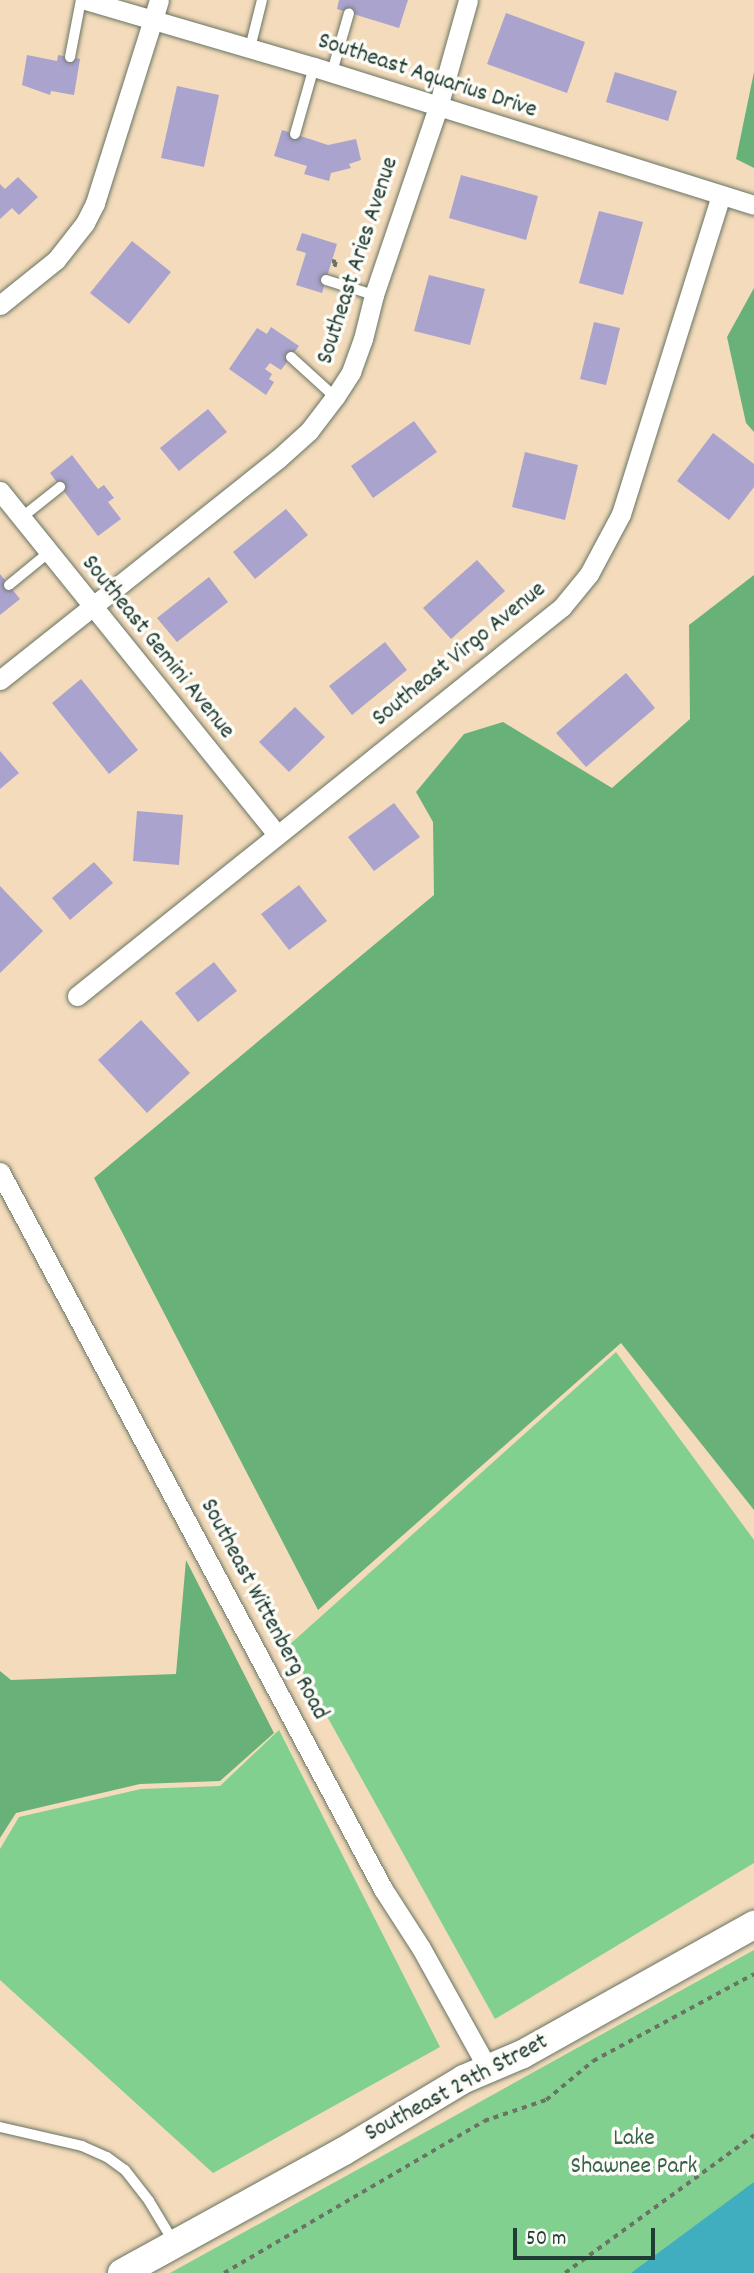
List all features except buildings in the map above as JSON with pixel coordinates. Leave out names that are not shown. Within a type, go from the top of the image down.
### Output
[{"type":"main road","name":"Southeast 29th Street","points":[[122,2273],[344,2151],[464,2080],[523,2054],[754,1926]]},
{"type":"street","name":"Southeast Aquarius Drive","points":[[83,0],[323,70],[754,205]]},
{"type":"street","points":[[0,305],[56,260],[85,223],[95,203],[159,0]]},
{"type":"street","name":"Southeast Aries Avenue","points":[[0,680],[278,459],[309,430],[335,397],[351,372],[363,339],[374,295],[438,107],[468,0]]},
{"type":"street","name":"Southeast Virgo Avenue","points":[[77,996],[562,607],[589,574],[621,514],[721,195]]},
{"type":"street","name":"Southeast Gemini Avenue","points":[[0,492],[90,607],[277,834]]},
{"type":"street","name":"Southeast Wittenberg Road","points":[[0,1172],[383,1889],[421,1948],[488,2069]]},
{"type":"lane","points":[[70,57],[83,0]]},
{"type":"lane","points":[[250,48],[262,0]]},
{"type":"lane","points":[[295,134],[349,12]]},
{"type":"lane","points":[[326,280],[374,295]]},
{"type":"lane","points":[[291,357],[335,397]]},
{"type":"lane","points":[[21,518],[61,487]]},
{"type":"lane","points":[[9,585],[48,553]]},
{"type":"lane","points":[[0,2127],[82,2146],[125,2169],[149,2201],[175,2244]]},
{"type":"path","points":[[224,2273],[484,2122],[546,2100],[593,2061],[754,1974]]},
{"type":"path","points":[[565,2273],[754,2135]]},
{"type":"green space","points":[[754,72],[754,168],[736,159]]},
{"type":"green space","points":[[754,288],[754,432],[746,423],[727,337]]},
{"type":"green space","points":[[754,575],[754,1510],[621,1343],[318,1610],[94,1178],[434,895],[433,822],[416,792],[464,734],[503,722],[612,788],[690,719],[689,625]]},
{"type":"green space","points":[[616,1352],[754,1540],[754,1863],[495,2019],[288,1646]]},
{"type":"green space","points":[[186,1560],[274,1733],[220,1781],[140,1784],[16,1813],[0,1838],[0,1671],[11,1680],[176,1674]]},
{"type":"green space","points":[[279,1730],[440,2047],[213,2173],[0,1980],[0,1849],[19,1817],[141,1789],[220,1786]]},
{"type":"green space","name":"Lake Shawnee Park","points":[[754,1950],[754,2273],[170,2273],[375,2160]]},
{"type":"water","points":[[754,2182],[754,2273],[631,2273]]}]
